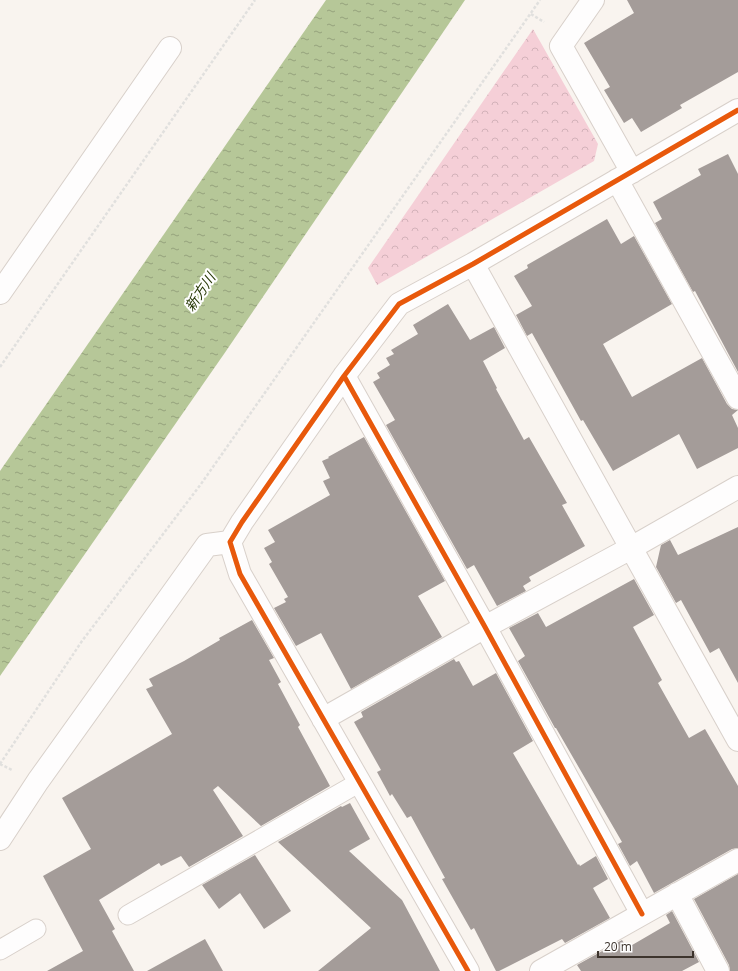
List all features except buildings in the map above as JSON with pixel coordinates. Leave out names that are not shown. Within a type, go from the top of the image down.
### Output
[{"type":"street","points":[[593,0],[560,46],[624,176],[738,398]]},
{"type":"street","points":[[0,294],[170,48]]},
{"type":"street","points":[[468,971],[240,574],[230,542],[242,522],[344,376],[399,304],[473,264],[624,176],[736,116]]},
{"type":"street","points":[[473,264],[738,740]]},
{"type":"street","points":[[344,376],[485,626],[642,914]]},
{"type":"street","points":[[323,719],[485,626],[631,548],[738,487]]},
{"type":"street","points":[[0,839],[38,782],[207,546],[230,542]]},
{"type":"street","points":[[541,971],[738,860]]},
{"type":"street","points":[[677,894],[718,971]]},
{"type":"lane","points":[[128,916],[360,782]]},
{"type":"lane","points":[[0,950],[36,929]]},
{"type":"path","points":[[0,367],[255,0]]},
{"type":"path","points":[[0,764],[82,641],[201,484],[540,0]]},
{"type":"green space","points":[[533,29],[598,144],[594,161],[377,285],[368,268]]},
{"type":"water","name":"新方川","points":[[326,0],[465,0],[224,354],[0,676],[0,471]]},
{"type":"cycle path","points":[[468,971],[240,574],[230,542],[242,522],[344,376],[399,304],[473,264],[738,110]]},
{"type":"cycle path","points":[[344,376],[485,627],[642,914]]}]
